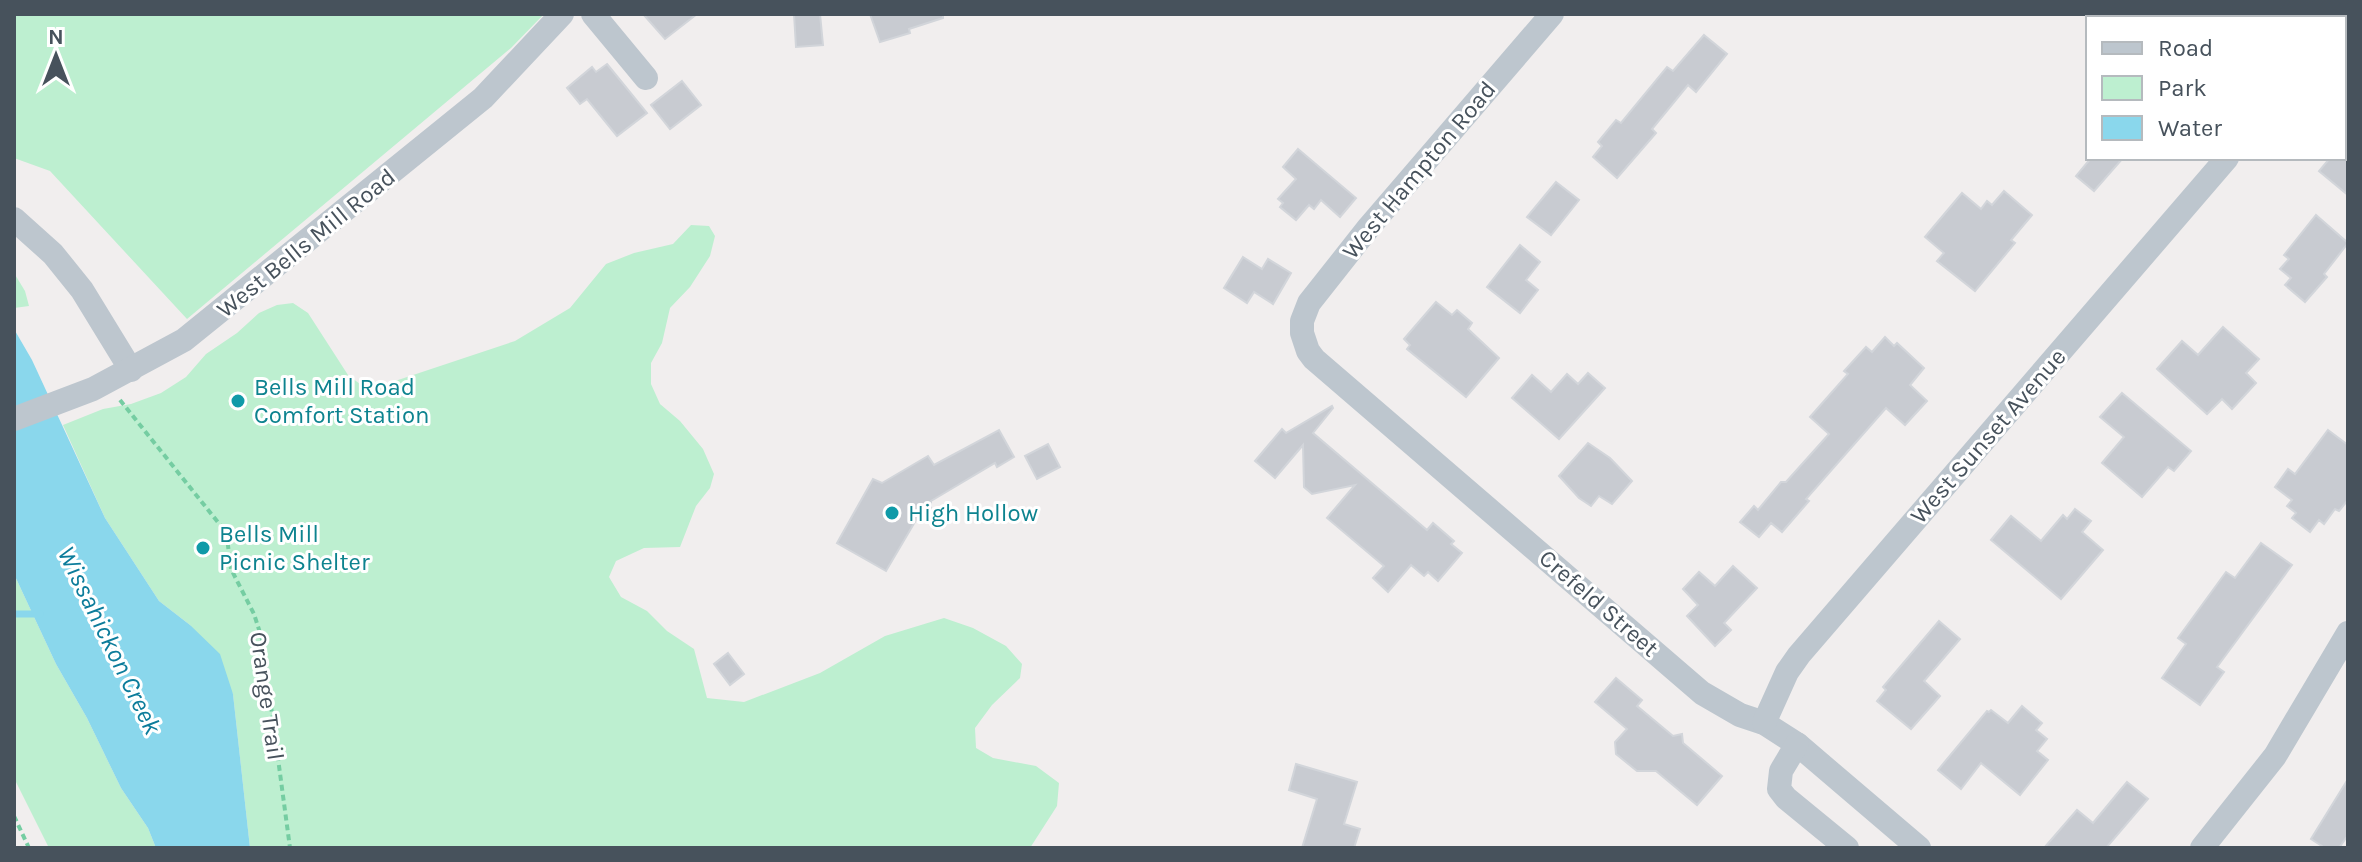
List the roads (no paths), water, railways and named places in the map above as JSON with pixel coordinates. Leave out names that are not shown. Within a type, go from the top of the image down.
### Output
[{"type":"street","name":"West Bells Mill Road","points":[[14,419],[104,392],[125,360],[168,350],[201,328],[496,86],[562,14]]},
{"type":"street","points":[[593,14],[646,78]]},
{"type":"street","name":"West Hampton Road","points":[[1302,333],[1302,321],[1309,303],[1369,227],[1552,14]]},
{"type":"street","name":"West Sunset Avenue","points":[[1764,723],[1787,672],[1799,655],[2225,160]]},
{"type":"street","points":[[14,219],[63,266],[82,290],[125,360]]},
{"type":"street","name":"Crefeld Street","points":[[1302,333],[1314,359],[1702,693],[1740,715],[1764,723],[1797,744],[1919,848]]},
{"type":"street","points":[[2202,848],[2275,756],[2348,633]]},
{"type":"street","points":[[1797,744],[1781,771],[1779,789],[1847,848]]},
{"type":"water","name":"Wissahickon Creek","points":[[14,329],[32,360],[105,518],[159,601],[220,654],[233,694],[250,848],[156,848],[148,828],[121,788],[56,664],[14,574]]},
{"type":"waterway","points":[[14,614],[40,614]]},
{"type":"place","name":"Bells Mill Road Comfort Station","points":[[238,401]]},
{"type":"place","name":"High Hollow","points":[[892,513]]},
{"type":"place","name":"Bells Mill Picnic Shelter","points":[[203,548]]}]
